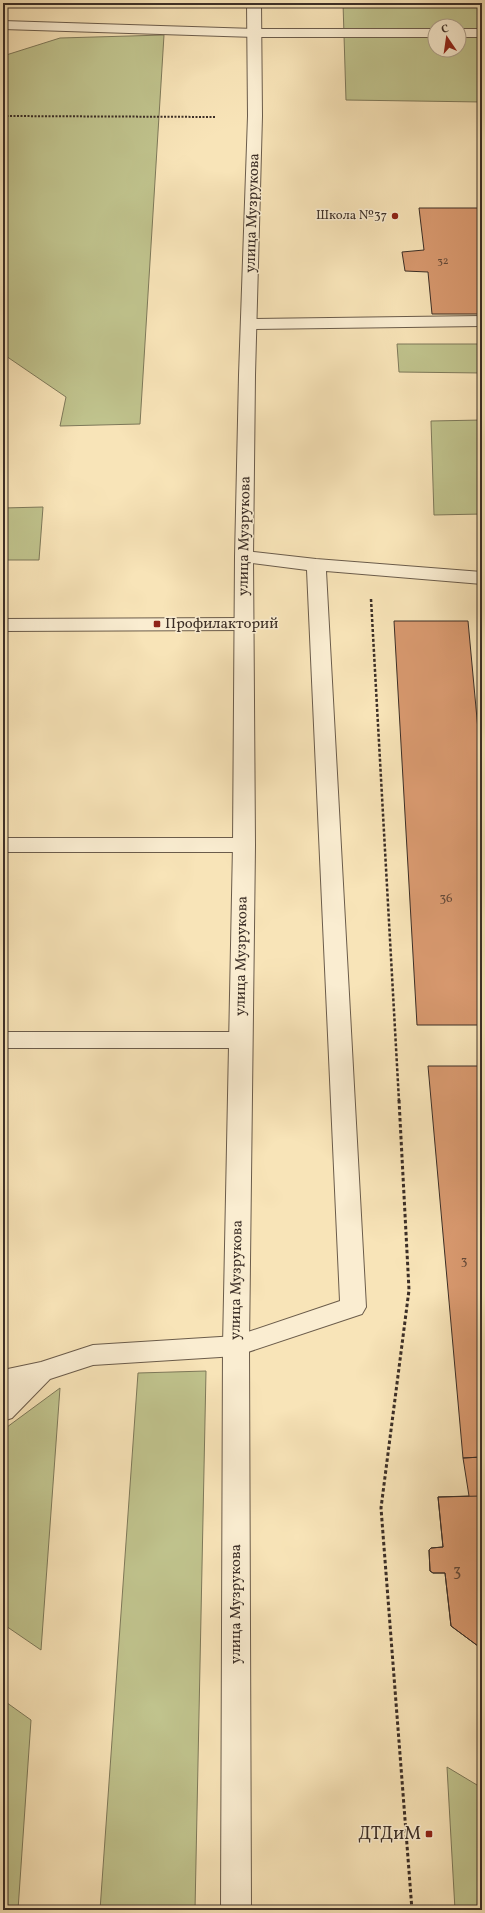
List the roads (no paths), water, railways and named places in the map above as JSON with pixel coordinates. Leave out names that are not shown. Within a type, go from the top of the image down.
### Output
[{"type":"street","name":"улица Музрукова","points":[[236,1910],[236,1346],[244,845],[244,557],[256,116],[254,3]]},
{"type":"street","points":[[3,25],[255,33],[427,33]]},
{"type":"street","points":[[467,33],[482,34]]},
{"type":"street","points":[[250,324],[482,321]]},
{"type":"street","points":[[244,557],[316,565],[482,578]]},
{"type":"street","points":[[3,1380],[41,1372],[93,1355],[236,1346],[354,1307],[316,565]]},
{"type":"street","points":[[3,625],[244,624]]},
{"type":"street","points":[[3,845],[244,845]]},
{"type":"street","points":[[3,1040],[240,1040]]},
{"type":"street","points":[[3,1410],[41,1372]]},
{"type":"place","name":"Школа №37","points":[[395,216]]},
{"type":"place","name":"Профилакторий","points":[[157,624]]},
{"type":"place","name":"ДТДиМ","points":[[429,1834]]}]
